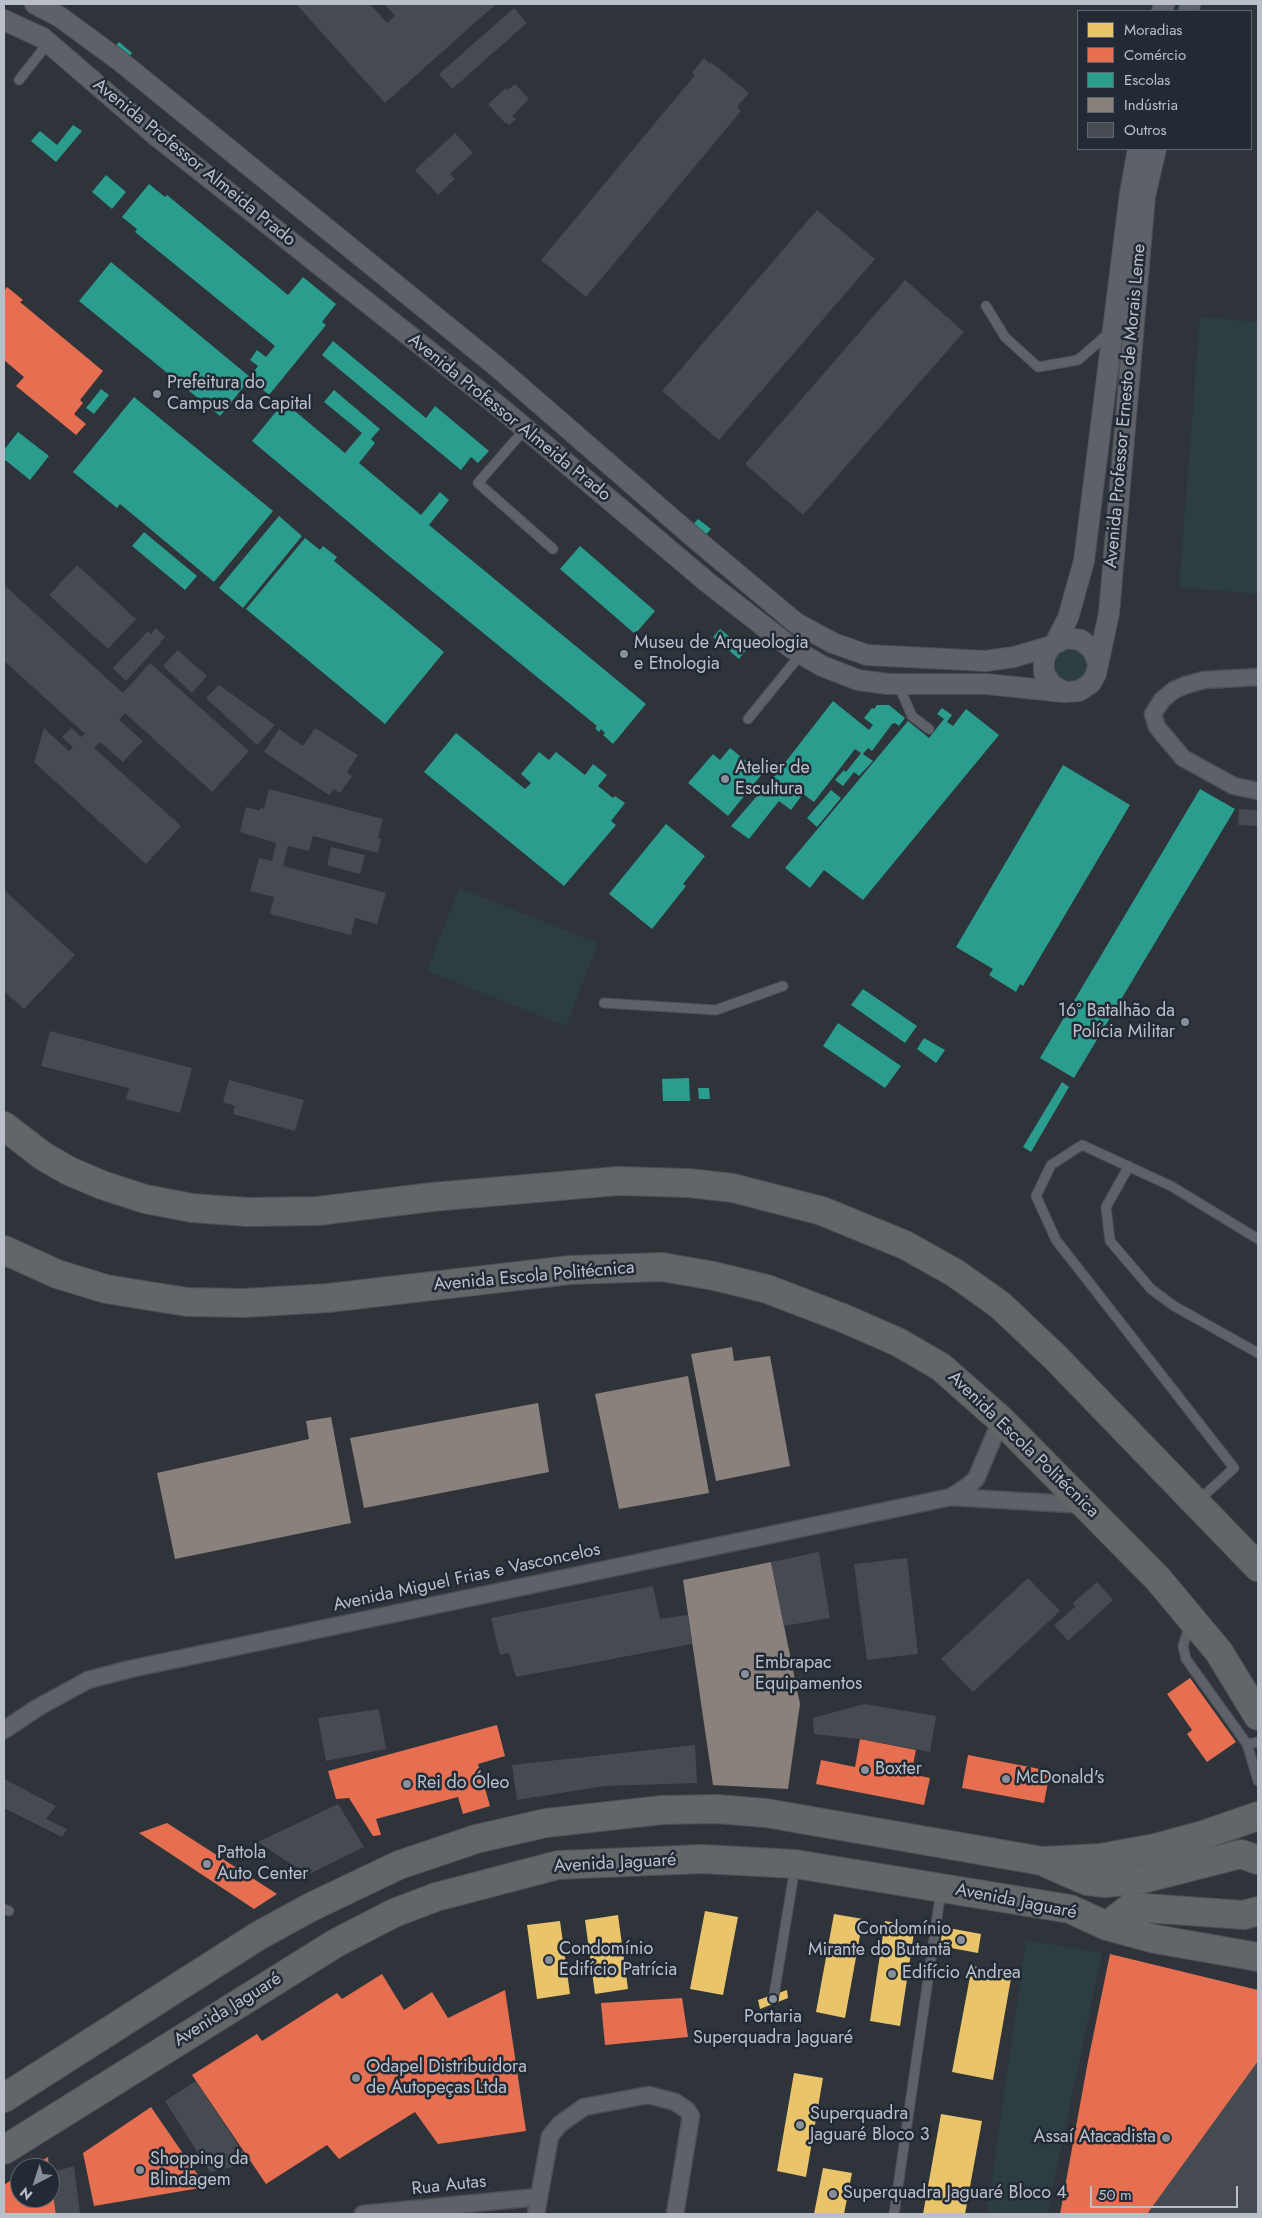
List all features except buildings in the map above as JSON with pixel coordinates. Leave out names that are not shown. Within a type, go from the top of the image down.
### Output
[{"type":"highway","points":[[4,1126],[43,1156],[69,1171],[102,1185],[145,1199],[192,1208],[247,1212],[318,1211],[432,1197],[618,1181],[688,1183],[733,1188],[822,1211],[905,1245],[955,1273],[1000,1305],[1055,1357],[1258,1568]]},
{"type":"highway","name":"Avenida Escola Politécnica","points":[[4,1250],[57,1274],[106,1289],[186,1302],[244,1303],[328,1298],[570,1270],[662,1267],[714,1276],[767,1289],[843,1318],[898,1342],[941,1367],[1001,1420],[1158,1579],[1219,1652],[1258,1716]]},
{"type":"highway","points":[[4,2098],[258,1936],[312,1907],[399,1865],[476,1839],[546,1823],[662,1810],[716,1809],[766,1813],[1042,1861],[1100,1858],[1155,1848],[1203,1835],[1258,1816]]},
{"type":"highway","points":[[1042,1861],[1087,1881],[1105,1883],[1143,1879],[1241,1854],[1258,1860]]},
{"type":"highway","name":"Avenida Jaguaré","points":[[4,2150],[306,1961],[394,1913],[436,1897],[558,1865],[702,1859],[796,1864],[1070,1909],[1107,1926],[1155,1939],[1258,1957]]},
{"type":"highway","points":[[1107,1926],[1131,1907],[1244,1915],[1258,1911]]},
{"type":"street","name":"Avenida Professor Almeida Prado","points":[[34,4],[60,17],[120,61],[175,108],[496,366],[692,536],[796,623],[833,643],[868,655],[985,661],[1014,657],[1053,644]]},
{"type":"street","name":"Avenida Professor Almeida Prado","points":[[4,20],[43,38],[154,134],[502,409],[707,582],[802,654],[822,666],[858,680],[898,684],[986,684],[1064,692]]},
{"type":"street","name":"Avenida Professor Ernesto de Morais Leme","points":[[1053,644],[1068,618],[1084,561],[1130,193],[1138,150]]},
{"type":"street","name":"Avenida Professor Ernesto de Morais Leme","points":[[1098,664],[1109,613],[1145,196],[1156,150]]},
{"type":"street","points":[[483,394],[491,391],[495,385],[496,366]]},
{"type":"street","points":[[502,409],[513,395],[527,392]]},
{"type":"street","points":[[1066,638],[1081,640],[1093,650],[1098,664],[1096,674],[1091,683],[1079,691],[1064,692],[1052,685],[1044,673],[1044,658],[1053,644],[1066,638]]},
{"type":"street","points":[[1258,677],[1204,680],[1186,685],[1174,690],[1162,700],[1153,714],[1157,727],[1183,758],[1234,786],[1258,791]]},
{"type":"street","name":"Avenida Miguel Frias e Vasconcelos","points":[[951,1497],[976,1479],[1001,1420]]},
{"type":"street","name":"Avenida Miguel Frias e Vasconcelos","points":[[4,1730],[37,1708],[88,1680],[130,1669],[951,1497],[1087,1505]]},
{"type":"street","points":[[536,2214],[550,2136],[560,2124],[584,2107],[649,2095],[675,2102],[687,2110],[691,2116],[675,2214]]},
{"type":"street","name":"Rua Autas","points":[[364,2214],[538,2197]]},
{"type":"lane","points":[[19,80],[48,43]]},
{"type":"lane","points":[[986,306],[1005,337],[1038,367],[1078,360],[1113,330]]},
{"type":"lane","points":[[525,429],[478,483],[553,549]]},
{"type":"lane","points":[[748,719],[802,654]]},
{"type":"lane","points":[[898,684],[912,716],[929,729]]},
{"type":"lane","points":[[604,1003],[716,1010],[783,986]]},
{"type":"lane","points":[[1196,1503],[1234,1468],[1056,1240],[1036,1196],[1050,1165],[1082,1145],[1171,1186],[1258,1239]]},
{"type":"lane","points":[[1129,1166],[1106,1207],[1110,1241],[1151,1289],[1174,1306],[1258,1353]]},
{"type":"lane","points":[[1192,1619],[1183,1646],[1186,1659],[1247,1744],[1258,1781]]},
{"type":"lane","points":[[1247,1744],[1258,1742]]},
{"type":"lane","points":[[774,1995],[796,1864]]},
{"type":"lane","points":[[894,2214],[941,1887]]},
{"type":"shaded area","points":[[1200,317],[1258,322],[1258,594],[1179,587]]},
{"type":"shaded area","points":[[1071,645],[1086,652],[1091,668],[1077,687],[1054,681],[1051,657]]},
{"type":"shaded area","points":[[459,888],[598,943],[566,1026],[427,971]]},
{"type":"shaded area","points":[[1026,1940],[1102,1953],[1047,2214],[987,2214]]},
{"type":"place","name":"Prefeitura do Campus da Capital","points":[[157,394]]},
{"type":"place","name":"Museu de Arqueologia e Etnologia","points":[[624,654]]},
{"type":"place","name":"Atelier de Escultura","points":[[725,779]]},
{"type":"place","name":"16º Batalhão da Polícia Militar","points":[[1185,1022]]},
{"type":"place","name":"Embrapac Equipamentos","points":[[745,1674]]},
{"type":"place","name":"Boxter","points":[[865,1770]]},
{"type":"place","name":"McDonald's","points":[[1006,1779]]},
{"type":"place","name":"Rei do Óleo","points":[[407,1784]]},
{"type":"place","name":"Pattola Auto Center","points":[[207,1864]]},
{"type":"place","name":"Condomínio Mirante do Butantã","points":[[961,1940]]},
{"type":"place","name":"Condomínio Edifício Patrícia","points":[[549,1960]]},
{"type":"place","name":"Edifício Andrea","points":[[892,1974]]},
{"type":"place","name":"Portaria Superquadra Jaguaré","points":[[773,1999]]},
{"type":"place","name":"Odapel Distribuidora de Autopeças Ltda","points":[[356,2078]]},
{"type":"place","name":"Superquadra Jaguaré Bloco 3","points":[[800,2125]]},
{"type":"place","name":"Assaí Atacadista","points":[[1166,2138]]},
{"type":"place","name":"Shopping da Blindagem","points":[[140,2170]]},
{"type":"place","name":"Superquadra Jaguaré Bloco 4","points":[[833,2194]]}]
